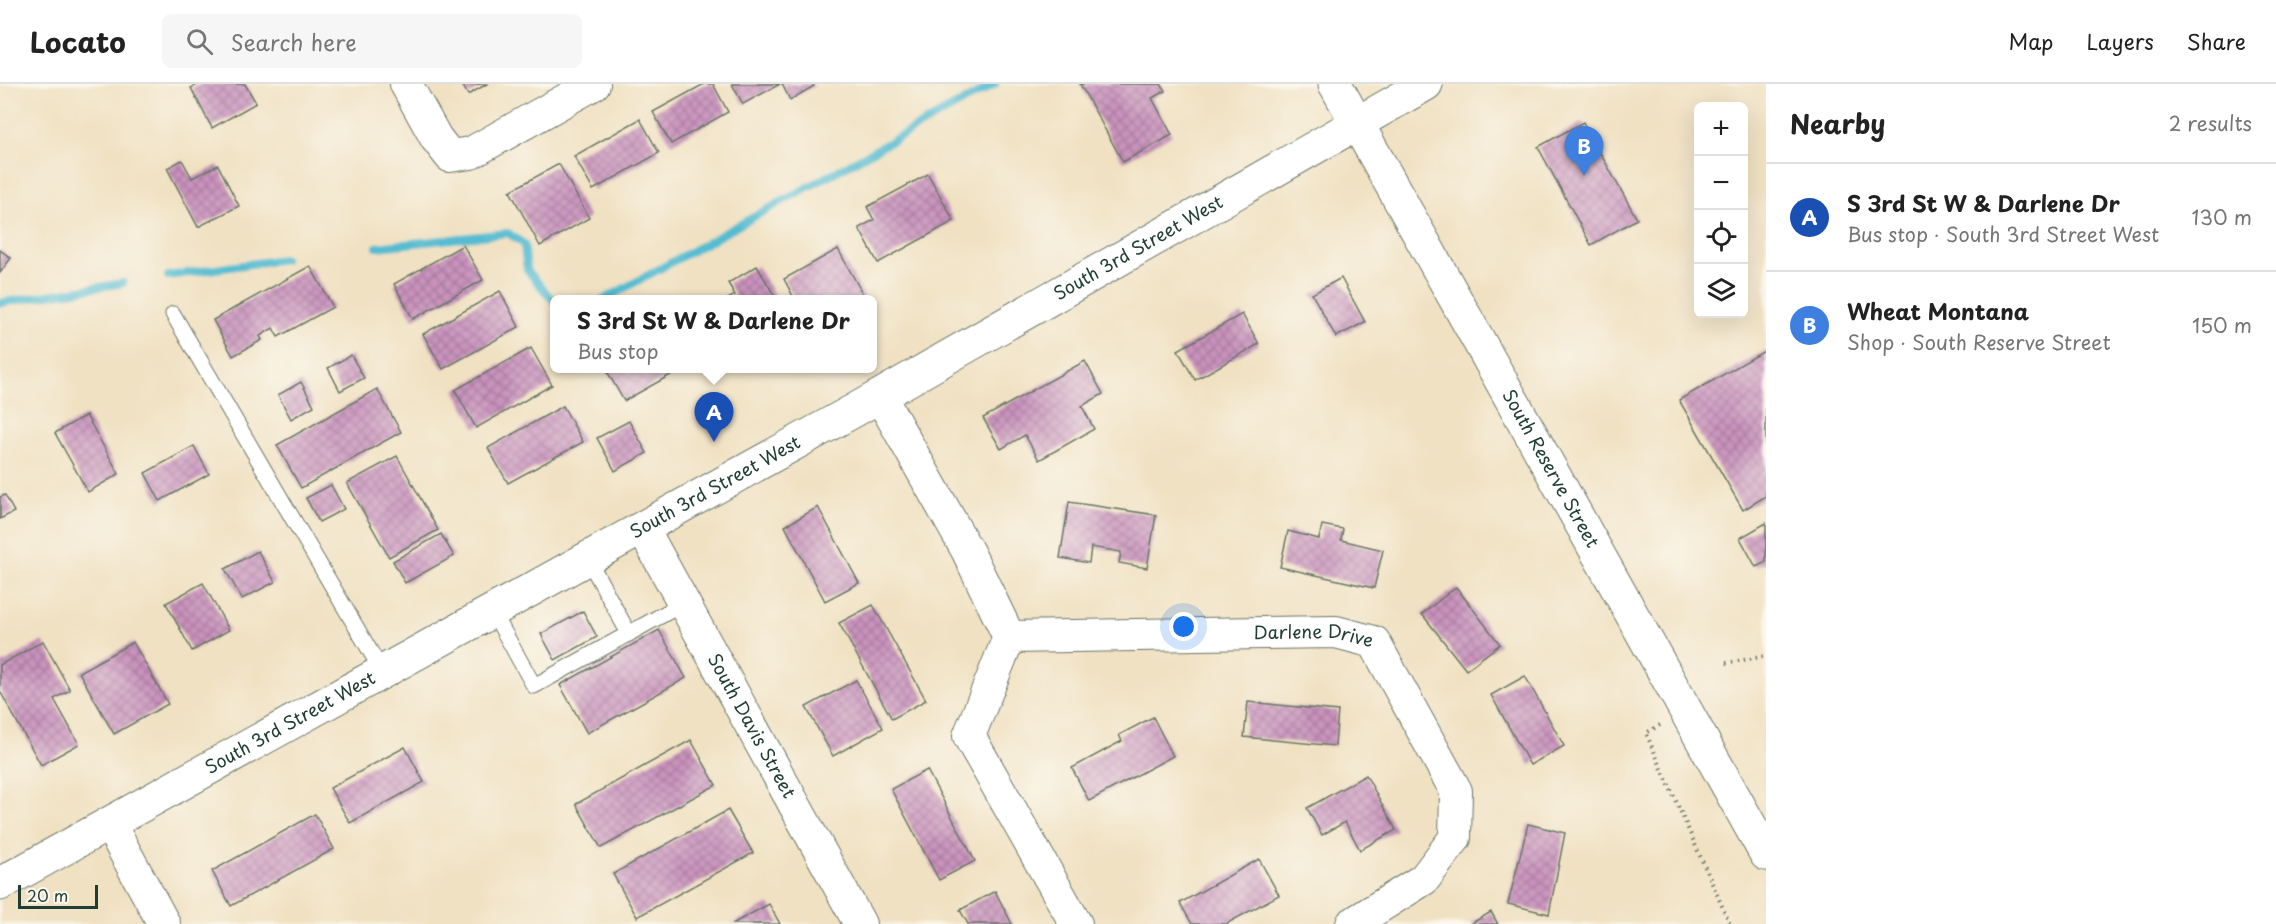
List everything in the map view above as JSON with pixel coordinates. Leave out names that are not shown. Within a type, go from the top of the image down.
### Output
[{"type":"main road","name":"South Reserve Street","points":[[1335,84],[1766,854]]},
{"type":"main road","name":"South 3rd Street West","points":[[0,884],[643,529],[1426,84]]},
{"type":"street","points":[[406,84],[436,138],[450,156],[471,153],[594,84]]},
{"type":"street","points":[[880,396],[968,552],[1009,637],[969,736],[1076,924]]},
{"type":"street","name":"South Davis Street","points":[[643,529],[860,924]]},
{"type":"street","name":"Darlene Drive","points":[[1009,637],[1336,632],[1374,642],[1456,791],[1455,838],[1424,879],[1352,924]]},
{"type":"street","points":[[109,823],[164,924]]},
{"type":"lane","points":[[173,314],[383,673]]},
{"type":"lane","points":[[588,559],[629,634]]},
{"type":"lane","points":[[493,612],[534,686],[684,603]]},
{"type":"path","points":[[1726,663],[1766,656]]},
{"type":"path","points":[[1686,709],[1646,733],[1730,924]]},
{"type":"building","points":[[199,84],[245,84],[256,103],[212,128],[191,88]]},
{"type":"building","points":[[462,84],[487,84],[468,95]]},
{"type":"building","points":[[704,84],[713,84],[728,112],[671,144],[653,112]]},
{"type":"building","points":[[732,84],[780,84],[743,104]]},
{"type":"building","points":[[782,84],[813,84],[814,86],[790,100]]},
{"type":"building","points":[[1080,84],[1161,84],[1165,91],[1152,98],[1172,135],[1123,162]]},
{"type":"building","points":[[640,119],[659,153],[593,190],[574,156]]},
{"type":"building","points":[[1583,122],[1637,219],[1591,245],[1538,147]]},
{"type":"building","points":[[182,160],[192,178],[218,165],[239,206],[198,227],[167,168]]},
{"type":"building","points":[[559,164],[589,218],[540,246],[510,191]]},
{"type":"building","points":[[928,174],[954,221],[878,263],[859,228],[874,220],[867,207]]},
{"type":"building","points":[[463,245],[483,280],[413,319],[394,284]]},
{"type":"building","points":[[838,249],[863,295],[792,295],[784,279]]},
{"type":"building","points":[[0,250],[11,258],[0,273]]},
{"type":"building","points":[[310,266],[333,307],[278,337],[273,328],[260,336],[262,340],[233,356],[213,320]]},
{"type":"building","points":[[757,266],[774,295],[735,295],[728,283]]},
{"type":"building","points":[[1341,278],[1365,322],[1336,337],[1312,294]]},
{"type":"building","points":[[500,291],[519,327],[443,369],[423,334]]},
{"type":"building","points":[[1242,314],[1259,344],[1195,380],[1178,350]]},
{"type":"building","points":[[531,348],[552,385],[476,428],[455,390]]},
{"type":"building","points":[[1766,350],[1766,496],[1743,510],[1679,400]]},
{"type":"building","points":[[351,355],[364,378],[340,391],[328,368]]},
{"type":"building","points":[[1085,361],[1103,394],[1082,406],[1094,429],[1039,460],[1025,435],[1001,449],[983,418]]},
{"type":"building","points":[[608,373],[674,373],[624,401]]},
{"type":"building","points":[[301,382],[314,406],[291,419],[278,395]]},
{"type":"building","points":[[377,389],[401,432],[301,488],[277,445]]},
{"type":"building","points":[[563,406],[583,442],[508,483],[488,448]]},
{"type":"building","points":[[86,415],[119,474],[88,492],[55,433]]},
{"type":"building","points":[[629,421],[647,453],[615,471],[597,438]]},
{"type":"building","points":[[194,446],[209,474],[160,501],[145,473]]},
{"type":"building","points":[[397,456],[438,530],[389,557],[347,483]]},
{"type":"building","points":[[331,485],[344,509],[319,522],[306,498]]},
{"type":"building","points":[[5,495],[14,512],[0,519],[0,497]]},
{"type":"building","points":[[1069,502],[1156,515],[1147,568],[1119,563],[1121,552],[1091,547],[1089,563],[1060,558]]},
{"type":"building","points":[[818,507],[859,583],[825,601],[785,526]]},
{"type":"building","points":[[1766,523],[1766,562],[1756,567],[1740,538]]},
{"type":"building","points":[[1322,525],[1343,529],[1341,540],[1383,550],[1374,588],[1280,567],[1288,531],[1319,539]]},
{"type":"building","points":[[441,534],[454,556],[405,583],[393,561]]},
{"type":"building","points":[[258,551],[275,582],[242,599],[225,569]]},
{"type":"building","points":[[203,583],[229,630],[192,651],[166,603]]},
{"type":"building","points":[[1456,587],[1500,644],[1466,670],[1422,614]]},
{"type":"building","points":[[873,605],[926,700],[892,719],[839,623]]},
{"type":"building","points":[[583,611],[597,637],[555,660],[541,634]]},
{"type":"building","points":[[659,630],[686,678],[587,733],[560,685]]},
{"type":"building","points":[[43,641],[70,690],[54,699],[79,744],[41,765],[0,691],[0,665]]},
{"type":"building","points":[[133,642],[168,704],[114,734],[79,672]]},
{"type":"building","points":[[1525,676],[1564,746],[1530,765],[1491,695]]},
{"type":"building","points":[[856,680],[883,728],[833,756],[806,707]]},
{"type":"building","points":[[1248,702],[1338,711],[1335,746],[1244,737]]},
{"type":"building","points":[[1153,717],[1173,756],[1089,801],[1072,768],[1122,741],[1119,735]]},
{"type":"building","points":[[691,740],[716,785],[601,848],[576,804]]},
{"type":"building","points":[[405,747],[424,782],[350,823],[330,788]]},
{"type":"building","points":[[927,770],[975,861],[939,880],[891,789]]},
{"type":"building","points":[[1366,775],[1396,830],[1360,850],[1345,822],[1322,835],[1307,808]]},
{"type":"building","points":[[728,810],[753,853],[637,917],[613,874]]},
{"type":"building","points":[[315,814],[334,849],[231,906],[212,871]]},
{"type":"building","points":[[1528,824],[1565,833],[1549,914],[1508,904]]},
{"type":"building","points":[[1259,859],[1279,895],[1226,924],[1192,924],[1180,903]]},
{"type":"building","points":[[995,891],[1012,924],[968,924],[960,910]]},
{"type":"building","points":[[769,904],[780,924],[732,924]]},
{"type":"building","points":[[1491,912],[1498,924],[1470,924]]},
{"type":"waterway","points":[[612,295],[995,84]]},
{"type":"waterway","points":[[377,247],[508,233],[524,244],[527,270],[550,297]]},
{"type":"waterway","points":[[168,276],[284,259]]},
{"type":"waterway","points":[[0,303],[123,283]]},
{"type":"place","name":"Wheat Montana","points":[[1584,176]]},
{"type":"place","name":"S 3rd St W & Darlene Dr","points":[[714,442]]}]
